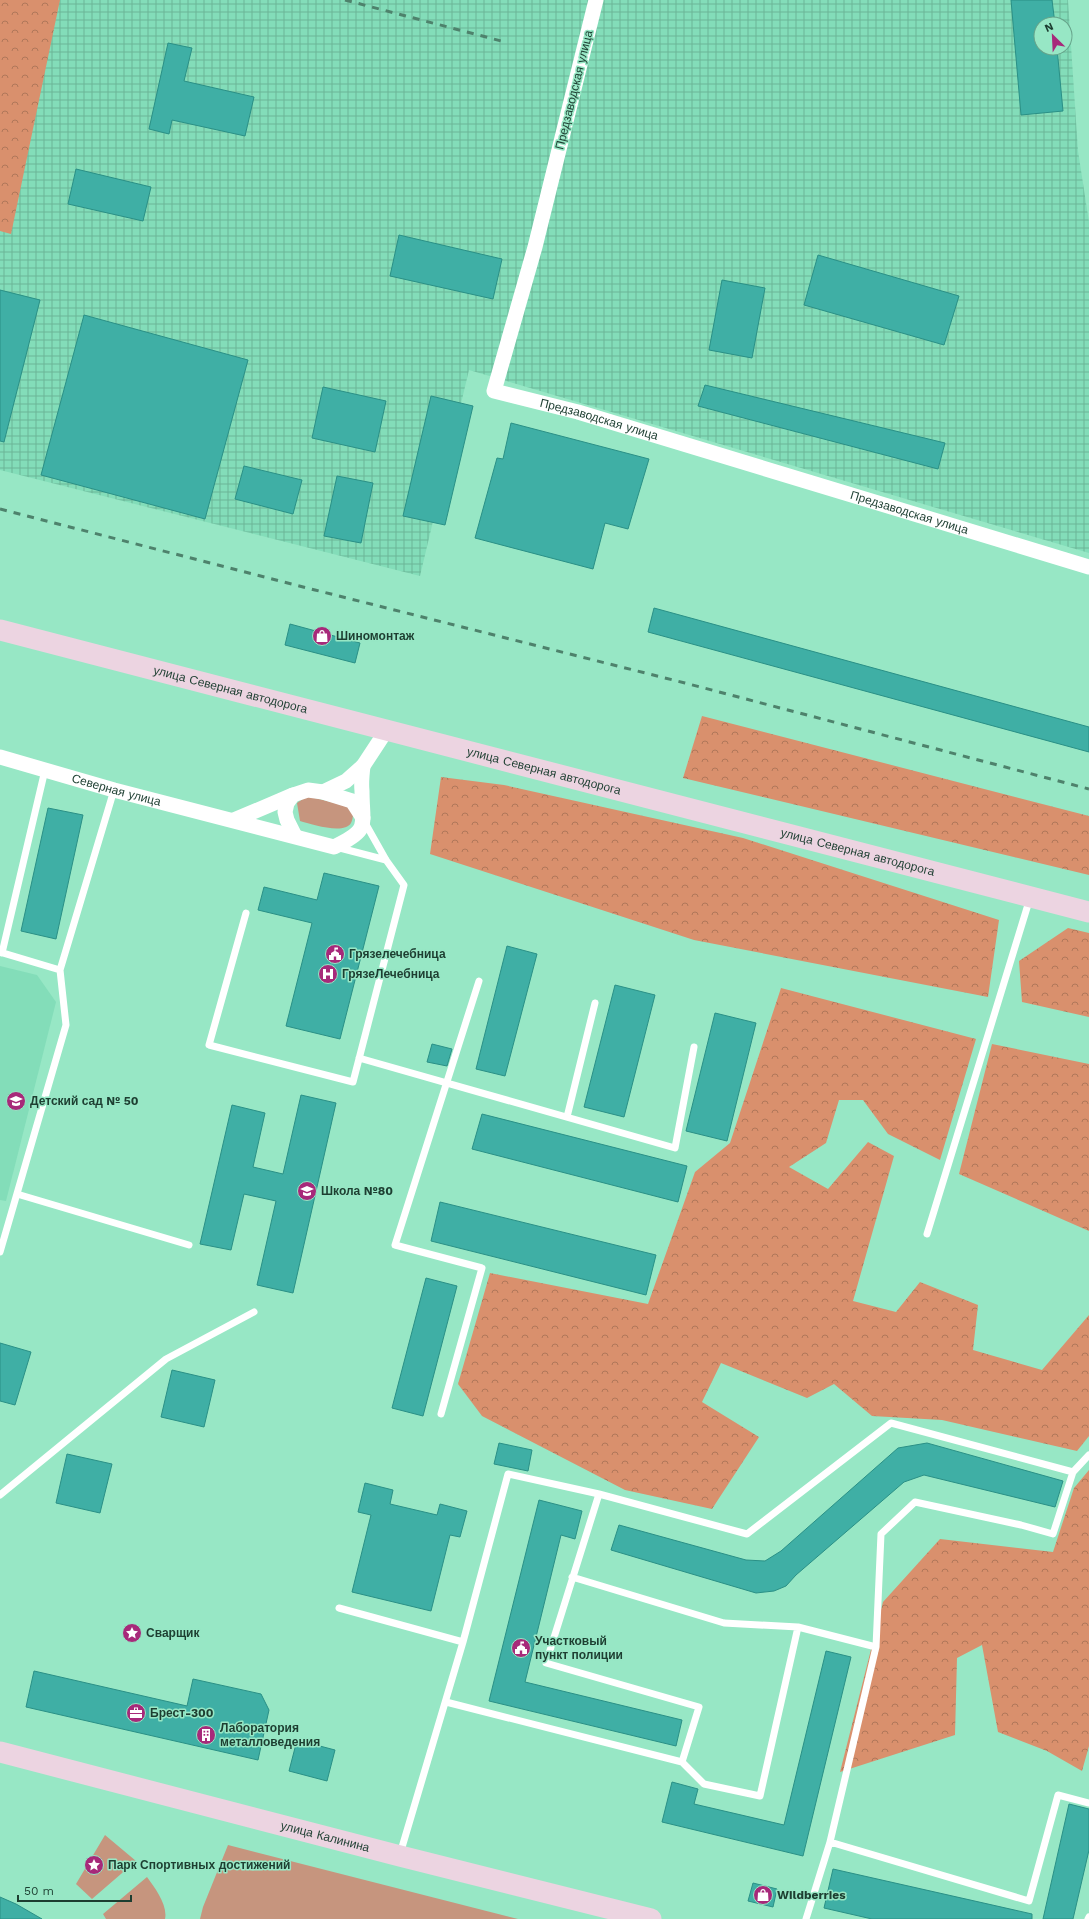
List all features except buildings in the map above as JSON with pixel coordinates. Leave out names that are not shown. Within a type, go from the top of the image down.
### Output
[{"type":"main road","name":"улица Северная автодорога","points":[[0,630],[1089,912]]},
{"type":"main road","name":"улица Калинина","points":[[0,1752],[400,1856],[651,1919]]},
{"type":"street","name":"Предзаводская улица","points":[[596,0],[535,247],[494,391],[578,412],[1089,568]]},
{"type":"street","points":[[323,792],[346,781],[363,766],[386,731]]},
{"type":"street","name":"Северная улица","points":[[0,757],[114,790],[295,836]]},
{"type":"street","points":[[293,795],[287,803],[285,812],[287,820],[295,836],[334,847],[355,836],[362,828],[364,821],[362,791],[363,766]]},
{"type":"street","points":[[234,820],[308,790],[323,792],[352,802],[359,810],[364,821]]},
{"type":"lane","points":[[45,770],[1,953],[60,970]]},
{"type":"lane","points":[[0,1252],[66,1025],[60,970],[114,790]]},
{"type":"lane","points":[[246,913],[209,1045],[353,1082],[404,885],[386,860],[364,821]]},
{"type":"lane","points":[[334,847],[386,860]]},
{"type":"lane","points":[[927,1234],[1030,896]]},
{"type":"lane","points":[[441,1414],[482,1268],[395,1245],[479,980]]},
{"type":"lane","points":[[566,1117],[595,1002]]},
{"type":"lane","points":[[360,1058],[675,1148],[694,1047]]},
{"type":"lane","points":[[17,1194],[189,1245]]},
{"type":"lane","points":[[0,1495],[166,1359],[254,1312]]},
{"type":"lane","points":[[400,1856],[463,1642],[508,1474],[599,1494],[748,1534],[891,1422],[1073,1472]]},
{"type":"lane","points":[[806,1919],[830,1842],[876,1647],[881,1534],[915,1502],[1021,1525],[1053,1534],[1073,1472],[1089,1455]]},
{"type":"lane","points":[[599,1494],[546,1663],[699,1707],[682,1762]]},
{"type":"lane","points":[[572,1577],[724,1623],[798,1627],[876,1647]]},
{"type":"lane","points":[[339,1608],[463,1642]]},
{"type":"lane","points":[[446,1702],[682,1762],[704,1784],[760,1796],[798,1627]]},
{"type":"lane","points":[[830,1842],[1029,1901],[1058,1795],[1089,1804]]},
{"type":"shaded area","points":[[0,0],[1068,0],[1069,16],[1033,16],[1033,56],[1072,56],[1078,151],[1089,222],[1089,553],[469,370],[420,576],[0,470]]},
{"type":"shaded area","points":[[307,796],[347,806],[353,814],[351,823],[342,828],[327,828],[300,821],[297,803]]},
{"type":"shaded area","name":"Детский сад № 50","points":[[0,966],[37,975],[56,1002],[6,1201],[0,1200]]},
{"type":"shaded area","points":[[105,1835],[136,1861],[92,1899],[76,1884]]},
{"type":"shaded area","points":[[228,1845],[518,1919],[200,1919],[203,1907]]},
{"type":"shaded area","points":[[147,1877],[163,1902],[165,1908],[165,1919],[106,1919],[103,1914]]},
{"type":"green space","points":[[0,0],[60,0],[11,234],[0,231]]},
{"type":"green space","points":[[702,716],[1089,816],[1089,875],[683,778]]},
{"type":"green space","points":[[441,777],[504,785],[743,838],[999,920],[988,997],[694,940],[430,854]]},
{"type":"green space","points":[[1068,928],[1089,933],[1089,1017],[1022,1002],[1019,961]]},
{"type":"green space","points":[[781,988],[976,1039],[940,1160],[888,1134],[863,1100],[839,1100],[826,1143],[789,1167],[828,1189],[868,1142],[894,1156],[853,1301],[896,1312],[920,1282],[978,1305],[973,1350],[1042,1370],[1089,1315],[1089,1436],[1077,1451],[942,1420],[872,1416],[834,1384],[807,1398],[721,1363],[702,1402],[759,1437],[712,1509],[625,1490],[482,1416],[458,1384],[490,1273],[648,1304],[695,1172],[730,1143]]},
{"type":"green space","points":[[992,1044],[1089,1064],[1089,1231],[959,1174]]},
{"type":"green space","points":[[1089,1470],[1089,1746],[1082,1771],[1047,1751],[998,1732],[982,1645],[957,1658],[955,1735],[840,1772],[883,1602],[940,1539],[1053,1552],[1074,1488]]},
{"type":"railway","points":[[345,0],[505,42]]},
{"type":"railway","points":[[0,509],[685,683],[1089,789]]},
{"type":"place","name":"Шиномонтаж","points":[[322,636]]},
{"type":"place","name":"Грязелечебница","points":[[335,954]]},
{"type":"place","name":"ГрязеЛечебница","points":[[328,974]]},
{"type":"place","name":"Детский сад № 50","points":[[16,1101]]},
{"type":"place","name":"Школа №80","points":[[307,1191]]},
{"type":"place","name":"Сварщик","points":[[132,1633]]},
{"type":"place","name":"Участковый пункт полиции","points":[[521,1648]]},
{"type":"place","name":"Брест-300","points":[[136,1713]]},
{"type":"place","name":"Лаборатория металловедения","points":[[206,1735]]},
{"type":"place","name":"Парк Спортивных достижений","points":[[94,1865]]},
{"type":"place","name":"Wildberries","points":[[763,1895]]}]
